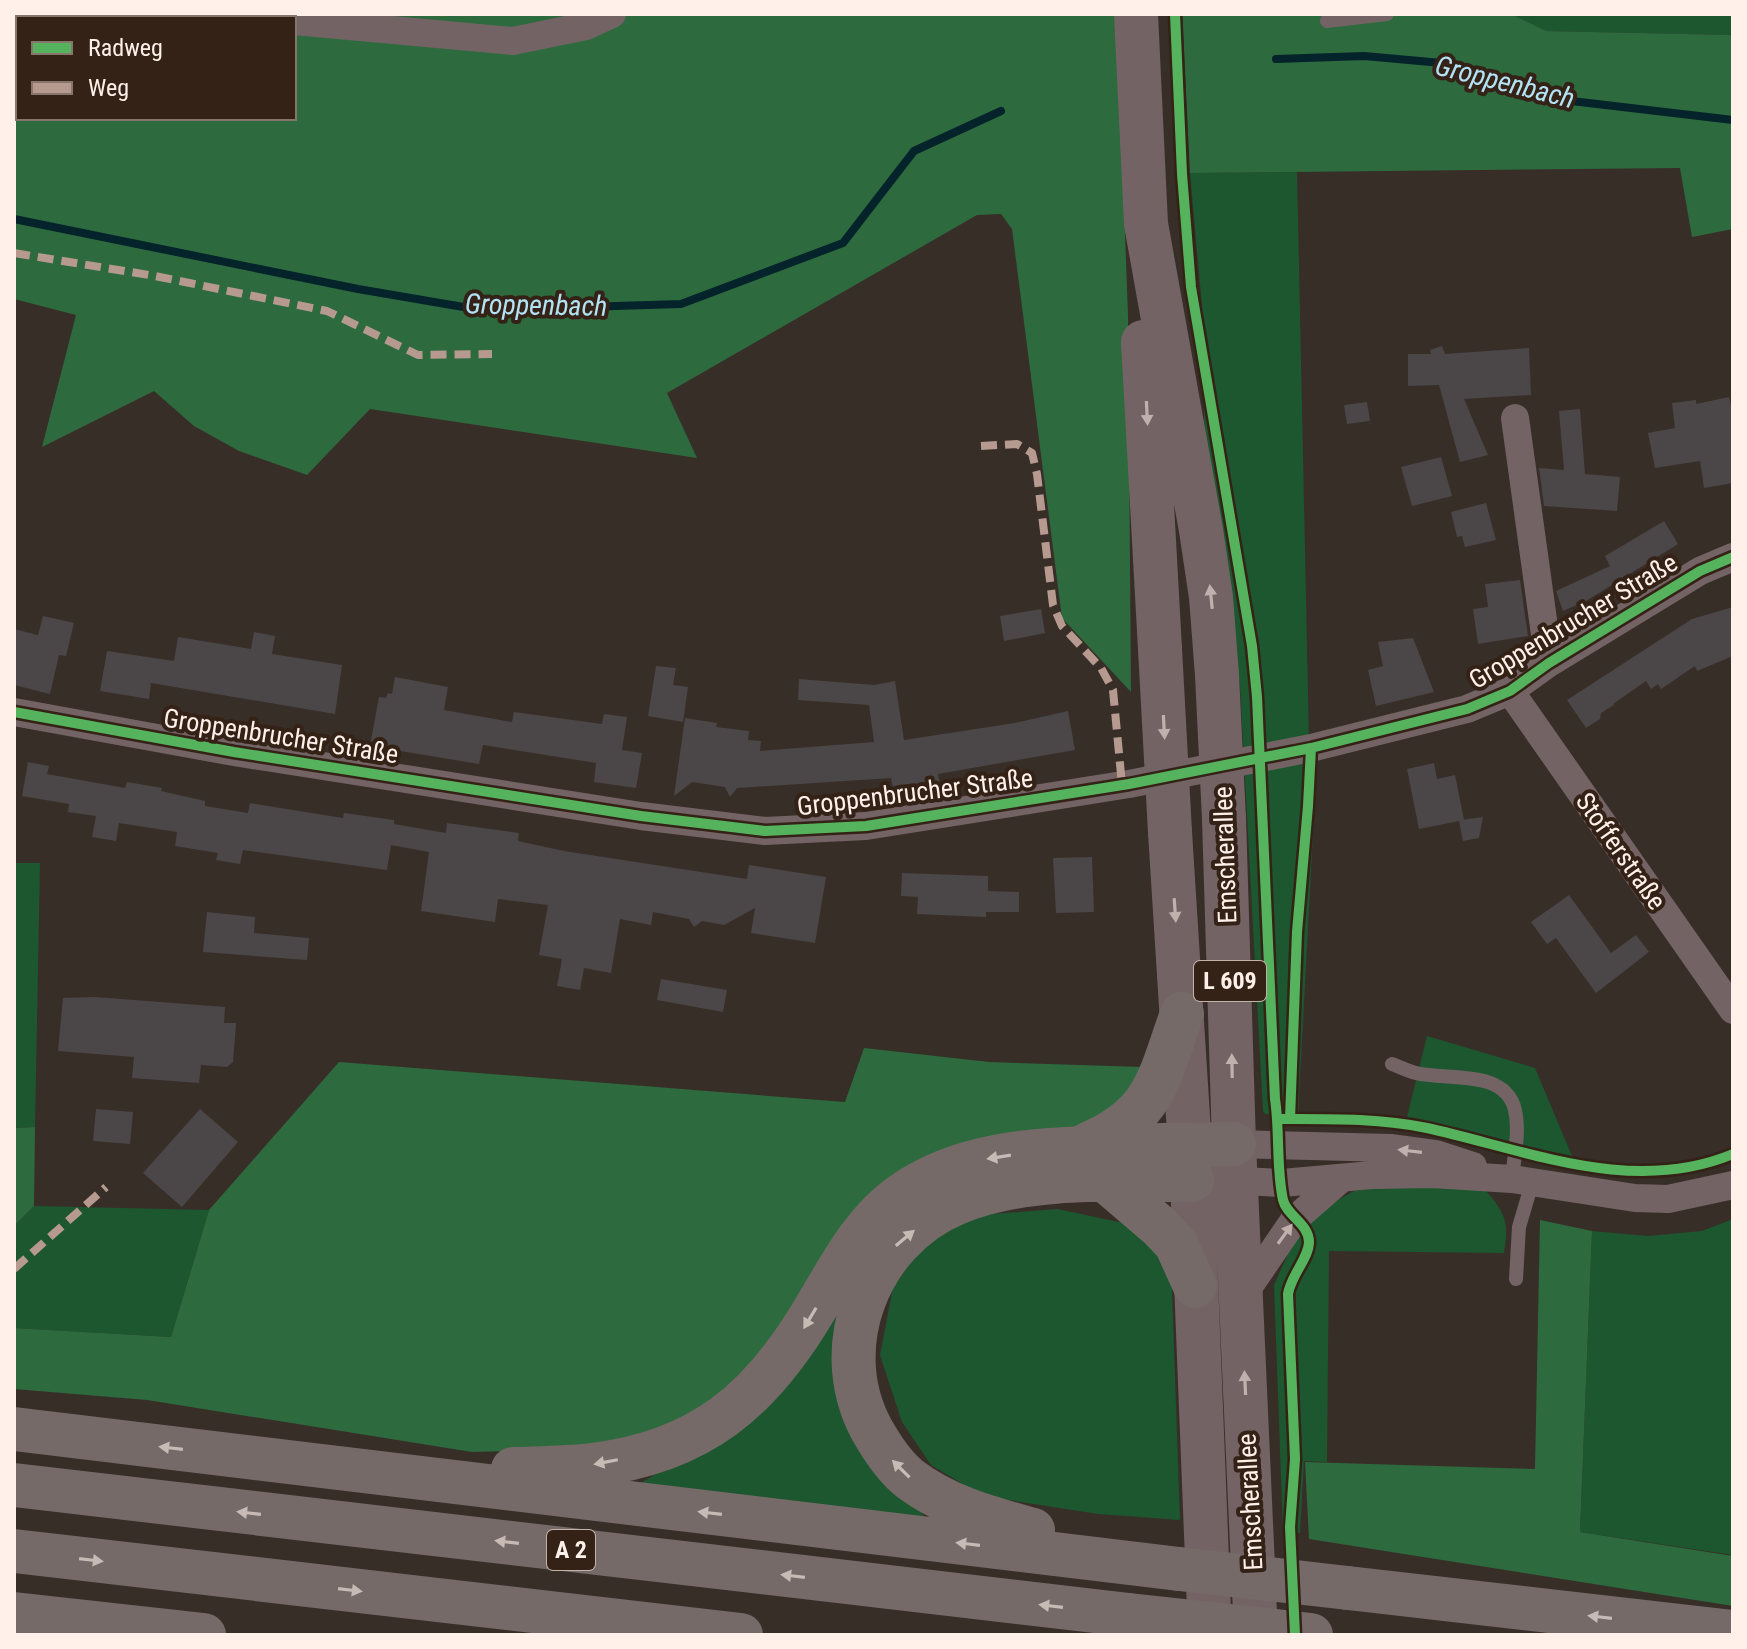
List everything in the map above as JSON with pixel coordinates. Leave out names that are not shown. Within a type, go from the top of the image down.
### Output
[{"type":"highway","points":[[1076,1149],[1103,1137],[1139,1113],[1153,1093],[1182,1014]]},
{"type":"highway","points":[[387,1475],[592,1465],[642,1455],[682,1442],[706,1430],[764,1383],[797,1340],[842,1262],[872,1223],[902,1195],[934,1177],[976,1160],[1037,1150],[1076,1149],[1191,1162],[1235,1162]]},
{"type":"highway","points":[[1128,1559],[982,1516],[942,1500],[908,1478],[886,1453],[857,1397],[853,1361],[856,1323],[871,1280],[894,1248],[923,1223],[956,1203],[1002,1190],[1105,1180],[1191,1162]]},
{"type":"highway","points":[[1105,1180],[1176,1244],[1195,1286]]},
{"type":"highway","points":[[14,1429],[387,1475],[1128,1559],[1179,1569],[1733,1632]]},
{"type":"highway","name":"A 2","points":[[14,1485],[1311,1635]]},
{"type":"highway","points":[[14,1551],[741,1635]]},
{"type":"highway","points":[[14,1614],[204,1635]]},
{"type":"highway","points":[[14,1628],[40,1635]]},
{"type":"main road","name":"Emscherallee","points":[[1136,14],[1146,224],[1201,530],[1211,597],[1217,675],[1256,1635]]},
{"type":"main road","name":"Emscherallee","points":[[1146,224],[1140,286],[1191,1162],[1210,1635]]},
{"type":"street","points":[[217,14],[239,16]]},
{"type":"street","points":[[296,21],[513,41],[586,26],[612,14]]},
{"type":"street","name":"Groppenbrucher Straße","points":[[1515,418],[1549,663]]},
{"type":"street","name":"Groppenbrucher Straße","points":[[14,712],[234,752],[641,816],[765,831],[866,826],[1129,784],[1311,748],[1467,709],[1510,691],[1549,663],[1700,571],[1733,557]]},
{"type":"street","name":"Stofferstraße","points":[[1510,691],[1733,1010]]},
{"type":"street","points":[[1235,1162],[1392,1148],[1436,1154],[1522,1181]]},
{"type":"street","points":[[1235,1162],[1282,1183],[1432,1174],[1522,1181],[1635,1198],[1668,1199],[1733,1185]]},
{"type":"street","points":[[1241,1298],[1295,1219],[1342,1178]]},
{"type":"lane","points":[[1327,21],[1387,14]]},
{"type":"lane","points":[[1392,1064],[1417,1073],[1455,1076],[1496,1085],[1508,1095],[1514,1108],[1522,1181],[1516,1279]]},
{"type":"green space","points":[[14,14],[1117,14],[1128,315],[1131,692],[1062,618],[1012,229],[1001,214],[977,215],[667,393],[697,458],[370,409],[307,475],[239,451],[194,426],[154,391],[42,447],[76,315],[14,299]]},
{"type":"green space","points":[[1182,14],[1511,14],[1546,31],[1733,35],[1733,229],[1692,237],[1680,168],[1190,173]]},
{"type":"green space","points":[[1511,14],[1733,14],[1733,35],[1545,31]]},
{"type":"green space","points":[[1297,172],[1309,740],[1317,759],[1298,1116],[1265,1114],[1263,1111],[1240,686],[1230,601],[1205,458],[1202,306],[1190,173]]},
{"type":"green space","points":[[14,863],[40,863],[35,1127],[14,1128]]},
{"type":"green space","points":[[1427,1036],[1535,1068],[1572,1156],[1406,1121]]},
{"type":"green space","points":[[864,1048],[989,1062],[1143,1067],[1123,1106],[1078,1131],[675,1431],[593,1449],[472,1452],[147,1400],[14,1389],[14,1328],[171,1337],[209,1210],[339,1062],[845,1102]]},
{"type":"green space","points":[[35,1127],[34,1206],[14,1226],[14,1128]]},
{"type":"green space","points":[[1390,1186],[1485,1190],[1498,1205],[1504,1219],[1504,1253],[1329,1251],[1327,1462],[1304,1461],[1300,1533],[1283,1531],[1274,1285],[1296,1236],[1322,1209],[1354,1191]]},
{"type":"green space","points":[[34,1206],[209,1210],[171,1337],[14,1328],[14,1226]]},
{"type":"green space","points":[[1057,1209],[1133,1225],[1171,1261],[1180,1520],[1098,1514],[983,1496],[931,1465],[902,1422],[880,1355],[893,1287],[929,1238],[960,1219]]},
{"type":"green space","points":[[1733,1219],[1733,1555],[1580,1532],[1592,1231],[1648,1236],[1702,1231]]},
{"type":"green space","points":[[1540,1220],[1592,1231],[1580,1532],[1733,1556],[1733,1606],[1309,1539],[1305,1462],[1535,1469]]},
{"type":"green space","points":[[846,1292],[890,1481],[943,1535],[621,1494],[690,1455]]},
{"type":"building","points":[[1442,346],[1445,354],[1529,348],[1531,395],[1464,399],[1488,455],[1460,462],[1439,385],[1408,386],[1408,354],[1431,354],[1430,350]]},
{"type":"building","points":[[1729,397],[1733,416],[1733,483],[1704,488],[1700,461],[1655,468],[1648,433],[1675,428],[1672,403],[1696,400],[1696,404]]},
{"type":"building","points":[[1367,402],[1370,421],[1347,424],[1344,405]]},
{"type":"building","points":[[1580,409],[1585,474],[1620,477],[1617,511],[1544,506],[1539,468],[1564,470],[1559,411]]},
{"type":"building","points":[[1441,457],[1452,496],[1412,506],[1401,467]]},
{"type":"building","points":[[1486,503],[1496,540],[1465,547],[1462,536],[1457,537],[1451,512]]},
{"type":"building","points":[[1664,521],[1678,544],[1586,601],[1563,611],[1556,591],[1610,566],[1605,556]]},
{"type":"building","points":[[1520,580],[1528,636],[1478,644],[1473,609],[1488,607],[1485,584]]},
{"type":"building","points":[[1733,607],[1733,656],[1697,671],[1695,666],[1661,689],[1658,684],[1651,689],[1646,681],[1601,713],[1600,719],[1586,728],[1567,700],[1692,619]]},
{"type":"building","points":[[1041,609],[1045,633],[1004,641],[1000,616]]},
{"type":"building","points":[[43,616],[74,623],[66,656],[59,655],[50,694],[14,685],[14,629],[38,635]]},
{"type":"building","points":[[254,632],[275,636],[272,654],[342,665],[335,714],[151,683],[149,699],[100,691],[107,651],[174,661],[178,637],[251,649]]},
{"type":"building","points":[[1413,638],[1434,692],[1376,706],[1368,670],[1383,666],[1378,642]]},
{"type":"building","points":[[656,666],[676,668],[673,685],[688,687],[683,722],[648,716]]},
{"type":"building","points":[[395,677],[448,687],[444,710],[512,722],[514,712],[602,724],[604,714],[627,717],[622,750],[642,753],[636,788],[594,782],[596,763],[483,745],[479,764],[370,746],[379,697],[386,698],[388,693],[392,694]]},
{"type":"building","points":[[799,679],[874,685],[895,681],[904,740],[1015,723],[1068,711],[1075,750],[938,774],[940,785],[894,794],[891,778],[737,788],[730,797],[725,787],[692,782],[674,796],[685,718],[717,723],[716,727],[749,731],[748,740],[761,741],[760,751],[874,742],[869,705],[798,700]]},
{"type":"building","points":[[28,762],[49,766],[47,774],[125,788],[127,782],[162,788],[161,791],[205,801],[205,806],[248,813],[250,803],[343,818],[344,813],[394,820],[394,824],[446,833],[447,823],[519,833],[518,841],[564,851],[747,879],[749,865],[826,877],[815,943],[751,933],[755,908],[724,925],[702,921],[694,927],[689,919],[653,912],[651,925],[620,919],[611,973],[584,968],[580,990],[557,986],[562,959],[539,955],[548,905],[498,899],[495,922],[421,911],[429,852],[391,845],[387,870],[243,850],[240,864],[216,860],[218,853],[175,846],[177,832],[119,823],[116,841],[92,837],[96,816],[68,812],[69,804],[22,796]]},
{"type":"building","points":[[1434,763],[1437,779],[1455,775],[1464,820],[1483,817],[1479,838],[1463,841],[1459,821],[1419,829],[1407,769]]},
{"type":"building","points":[[1092,857],[1094,912],[1056,913],[1053,858]]},
{"type":"building","points":[[902,873],[988,876],[988,891],[1019,892],[1019,912],[986,912],[986,917],[917,914],[918,897],[901,896]]},
{"type":"building","points":[[1569,895],[1611,953],[1636,935],[1649,952],[1596,993],[1556,938],[1547,944],[1531,922]]},
{"type":"building","points":[[207,912],[255,917],[254,933],[309,938],[307,960],[203,952]]},
{"type":"building","points":[[661,979],[727,990],[723,1012],[657,1000]]},
{"type":"building","points":[[95,997],[225,1007],[224,1023],[236,1023],[233,1062],[227,1067],[201,1065],[199,1083],[132,1078],[134,1057],[58,1051],[63,998]]},
{"type":"building","points":[[96,1109],[133,1112],[130,1144],[93,1141]]},
{"type":"building","points":[[200,1109],[238,1142],[182,1207],[143,1173]]},
{"type":"waterway","name":"Groppenbach","points":[[1276,59],[1364,56],[1453,64],[1563,100],[1733,120]]},
{"type":"waterway","name":"Groppenbach","points":[[14,219],[358,289],[481,310],[681,304],[843,243],[914,151],[1001,111]]},
{"type":"marked path","points":[[14,253],[155,276],[327,311],[418,355],[492,354]]},
{"type":"marked path","points":[[981,446],[1017,444],[1032,453],[1053,605],[1062,626],[1101,668],[1113,690],[1122,785]]},
{"type":"marked path","points":[[14,1269],[106,1187]]},
{"type":"cycle path","points":[[1175,14],[1191,287],[1252,646],[1257,697],[1281,1188],[1285,1206],[1306,1230],[1309,1242],[1288,1294],[1295,1459],[1290,1527],[1295,1635]]},
{"type":"cycle path","points":[[14,712],[234,752],[641,816],[765,831],[866,826],[1129,784],[1311,748],[1467,709],[1510,691],[1549,663],[1700,571],[1733,557]]},
{"type":"cycle path","points":[[1290,1119],[1297,932],[1311,748]]},
{"type":"cycle path","points":[[1280,1119],[1391,1122],[1541,1157],[1618,1170],[1657,1171],[1695,1166],[1733,1154]]}]
